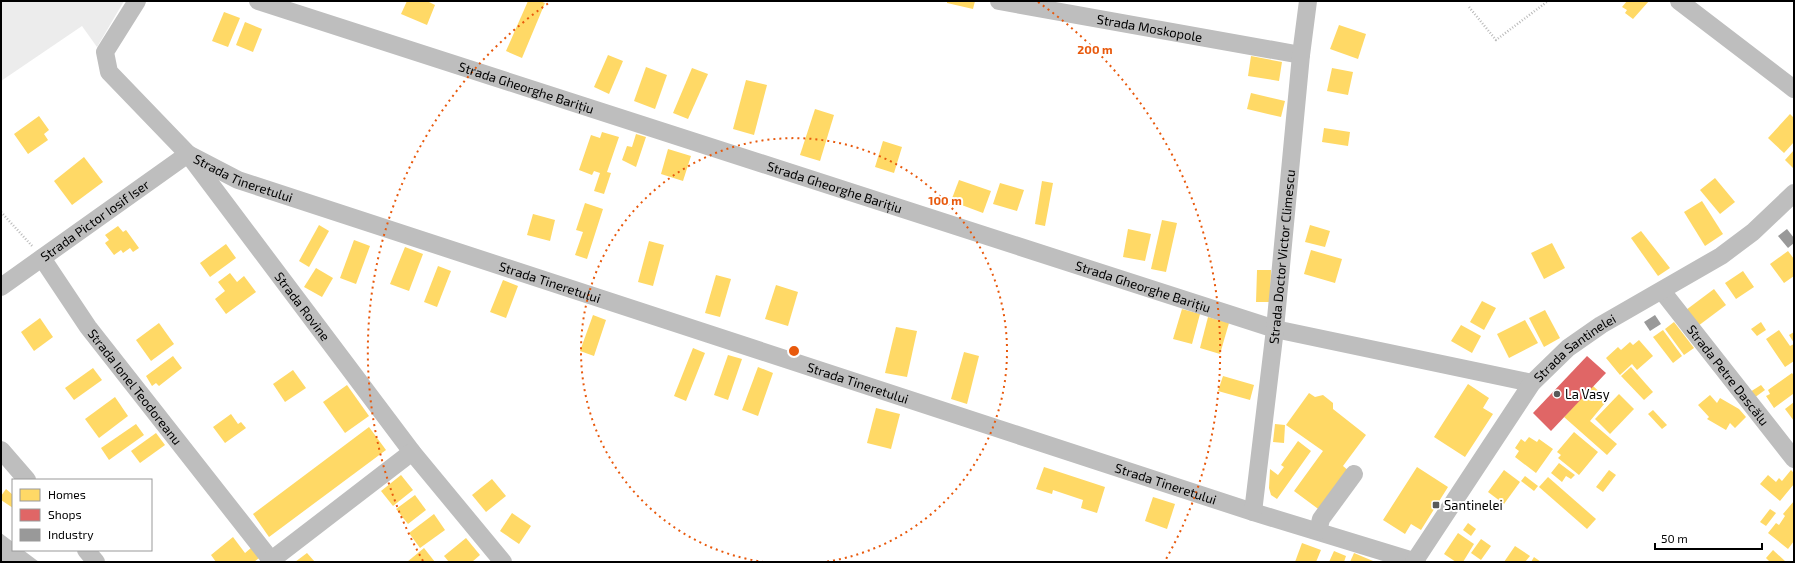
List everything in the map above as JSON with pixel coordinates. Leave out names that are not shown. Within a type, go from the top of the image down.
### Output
[{"type":"street","name":"Strada Rovine","points":[[137,1],[105,52],[109,72],[188,154],[412,452],[500,561]]},
{"type":"street","name":"Strada Gheorghe Barițiu","points":[[258,1],[1275,329],[1532,383]]},
{"type":"street","name":"Strada Moskopole","points":[[998,1],[1301,55]]},
{"type":"street","name":"Strada Doctor Victor Climescu","points":[[1253,512],[1275,329],[1301,55],[1308,1]]},
{"type":"street","points":[[1679,1],[1794,89]]},
{"type":"street","name":"Strada Pictor Iosif Iser","points":[[1,287],[188,154]]},
{"type":"street","name":"Strada Tineretului","points":[[188,154],[238,180],[1253,512],[1415,562]]},
{"type":"street","name":"Strada Santinelei","points":[[1415,562],[1532,383],[1573,344],[1601,325],[1721,256],[1753,232],[1794,193]]},
{"type":"street","name":"Strada Ionel Teodoreanu","points":[[42,258],[88,327],[270,561]]},
{"type":"street","name":"Strada Petre Dascălu","points":[[1662,291],[1794,459]]},
{"type":"street","points":[[1,450],[26,479]]},
{"type":"street","points":[[270,561],[412,452]]},
{"type":"street","points":[[1318,532],[1321,519],[1354,474]]},
{"type":"street","points":[[87,551],[96,562]]},
{"type":"path","points":[[1469,7],[1496,40],[1548,1]]},
{"type":"path","points":[[1,212],[42,258]]},
{"type":"shaded area","points":[[1,1],[124,1],[97,47],[82,26],[1,81]]},
{"type":"shaded area","points":[[1,533],[12,541],[12,551],[24,551],[39,562],[1,562]]},
{"type":"building: Homes","points":[[407,1],[427,1],[435,5],[427,25],[401,14]]},
{"type":"building: Homes","points":[[528,1],[540,1],[545,3],[522,58],[506,51]]},
{"type":"building: Homes","points":[[947,1],[975,1],[973,9],[947,3]]},
{"type":"building: Homes","points":[[1627,1],[1649,1],[1633,19],[1625,13],[1627,10],[1622,7]]},
{"type":"building: Homes","points":[[224,12],[240,18],[228,47],[212,41]]},
{"type":"building: Homes","points":[[245,22],[262,29],[253,52],[236,45]]},
{"type":"building: Homes","points":[[1339,25],[1366,34],[1358,59],[1330,49]]},
{"type":"building: Homes","points":[[608,55],[623,61],[609,94],[594,87]]},
{"type":"building: Homes","points":[[1251,56],[1282,62],[1279,81],[1248,76]]},
{"type":"building: Homes","points":[[646,67],[667,75],[655,109],[634,101]]},
{"type":"building: Homes","points":[[692,68],[708,74],[688,119],[673,113]]},
{"type":"building: Homes","points":[[1332,68],[1353,72],[1348,95],[1327,91]]},
{"type":"building: Homes","points":[[746,80],[767,85],[754,135],[733,129]]},
{"type":"building: Homes","points":[[1251,93],[1285,101],[1281,117],[1247,109]]},
{"type":"building: Homes","points":[[815,109],[834,115],[820,161],[800,155]]},
{"type":"building: Homes","points":[[1790,114],[1794,118],[1794,142],[1784,153],[1768,138]]},
{"type":"building: Homes","points":[[39,116],[49,130],[44,134],[48,140],[28,154],[14,134]]},
{"type":"building: Homes","points":[[1324,128],[1350,132],[1348,146],[1322,142]]},
{"type":"building: Homes","points":[[602,132],[619,137],[607,172],[611,173],[604,194],[594,191],[600,173],[594,171],[592,175],[579,170],[591,135],[600,138]]},
{"type":"building: Homes","points":[[636,134],[646,137],[636,167],[622,160],[627,146],[632,147]]},
{"type":"building: Homes","points":[[883,141],[902,147],[894,173],[875,167]]},
{"type":"building: Homes","points":[[668,149],[691,156],[683,181],[661,174]]},
{"type":"building: Homes","points":[[1794,150],[1794,169],[1785,160]]},
{"type":"building: Homes","points":[[84,157],[103,182],[72,205],[54,181]]},
{"type":"building: Homes","points":[[1715,178],[1735,202],[1720,214],[1700,190]]},
{"type":"building: Homes","points":[[959,180],[991,191],[983,213],[951,201]]},
{"type":"building: Homes","points":[[1042,181],[1053,183],[1045,226],[1035,224]]},
{"type":"building: Homes","points":[[1000,183],[1024,190],[1017,211],[993,204]]},
{"type":"building: Homes","points":[[1702,201],[1723,234],[1705,246],[1684,212]]},
{"type":"building: Homes","points":[[585,203],[603,209],[587,259],[575,255],[583,232],[576,230]]},
{"type":"building: Homes","points":[[533,214],[555,220],[550,241],[527,235]]},
{"type":"building: Homes","points":[[1162,220],[1177,223],[1166,272],[1151,269]]},
{"type":"building: Homes","points":[[319,225],[329,231],[309,267],[299,261]]},
{"type":"building: Homes","points":[[1310,225],[1330,231],[1325,247],[1305,242]]},
{"type":"building: Homes","points":[[118,226],[123,232],[126,230],[139,248],[133,252],[130,248],[123,253],[121,250],[114,255],[105,243],[109,240],[105,235]]},
{"type":"building: Homes","points":[[1128,229],[1151,234],[1145,261],[1123,257]]},
{"type":"building: Homes","points":[[1641,231],[1670,268],[1658,276],[1631,238]]},
{"type":"building: Homes","points":[[354,240],[370,246],[356,284],[340,278]]},
{"type":"building: Homes","points":[[649,241],[664,245],[653,286],[638,282]]},
{"type":"building: Homes","points":[[1552,243],[1565,268],[1544,279],[1531,253]]},
{"type":"building: Homes","points":[[226,244],[236,258],[210,277],[200,263]]},
{"type":"building: Homes","points":[[405,247],[423,254],[409,291],[390,284]]},
{"type":"building: Homes","points":[[1311,250],[1342,259],[1335,283],[1304,274]]},
{"type":"building: Homes","points":[[1788,251],[1794,259],[1794,276],[1784,283],[1770,264]]},
{"type":"building: Homes","points":[[438,266],[451,271],[437,307],[424,302]]},
{"type":"building: Homes","points":[[316,268],[333,278],[322,297],[304,287]]},
{"type":"building: Homes","points":[[1257,270],[1271,270],[1270,302],[1256,302]]},
{"type":"building: Homes","points":[[1743,271],[1754,287],[1736,299],[1725,283]]},
{"type":"building: Homes","points":[[230,273],[237,282],[244,276],[256,292],[226,314],[215,299],[225,291],[218,282]]},
{"type":"building: Homes","points":[[716,275],[731,279],[720,317],[705,313]]},
{"type":"building: Homes","points":[[503,280],[518,286],[506,318],[490,312]]},
{"type":"building: Homes","points":[[776,285],[798,292],[788,326],[765,319]]},
{"type":"building: Homes","points":[[1714,289],[1726,305],[1698,326],[1686,310]]},
{"type":"building: Homes","points":[[1482,301],[1496,308],[1484,330],[1470,322]]},
{"type":"building: Homes","points":[[1182,309],[1200,314],[1192,344],[1173,339]]},
{"type":"building: Homes","points":[[1545,310],[1560,338],[1544,347],[1529,318]]},
{"type":"building: Homes","points":[[593,315],[606,320],[594,356],[580,351]]},
{"type":"building: Homes","points":[[1208,317],[1229,323],[1220,354],[1200,348]]},
{"type":"building: Homes","points":[[40,318],[53,337],[34,351],[21,332]]},
{"type":"building: Homes","points":[[1525,320],[1538,343],[1509,358],[1497,334]]},
{"type":"building: Homes","points":[[1674,322],[1694,348],[1684,355],[1665,329]]},
{"type":"building: Homes","points":[[1761,322],[1766,330],[1757,336],[1751,329]]},
{"type":"building: Homes","points":[[159,323],[174,344],[151,361],[136,340]]},
{"type":"building: Homes","points":[[1461,325],[1481,336],[1472,353],[1451,341]]},
{"type":"building: Homes","points":[[896,327],[917,331],[907,377],[885,373]]},
{"type":"building: Homes","points":[[1663,330],[1682,356],[1673,363],[1653,337]]},
{"type":"building: Homes","points":[[1779,330],[1790,346],[1794,344],[1794,361],[1785,367],[1766,339]]},
{"type":"building: Homes","points":[[1794,332],[1794,343],[1789,335]]},
{"type":"building: Homes","points":[[1639,340],[1653,356],[1637,370],[1632,364],[1620,375],[1606,358],[1618,347],[1621,350],[1630,342],[1633,345]]},
{"type":"building: Homes","points":[[693,348],[705,353],[686,401],[674,396]]},
{"type":"building: Homes","points":[[964,352],[979,356],[967,404],[951,399]]},
{"type":"building: Homes","points":[[728,355],[742,359],[728,400],[714,395]]},
{"type":"building: Homes","points":[[173,356],[182,368],[159,386],[156,383],[152,386],[146,376]]},
{"type":"building: Homes","points":[[758,367],[773,373],[758,416],[742,410]]},
{"type":"building: Homes","points":[[1631,367],[1653,392],[1644,400],[1621,376]]},
{"type":"building: Homes","points":[[93,368],[102,380],[74,400],[65,388]]},
{"type":"building: Homes","points":[[293,370],[306,388],[285,402],[273,384]]},
{"type":"building: Homes","points":[[1792,373],[1794,376],[1794,395],[1793,394],[1774,408],[1766,396],[1770,394],[1768,390]]},
{"type":"building: Homes","points":[[1223,376],[1254,385],[1250,400],[1218,391]]},
{"type":"building: Homes","points":[[1468,384],[1489,398],[1483,408],[1493,414],[1465,457],[1434,437]]},
{"type":"building: Homes","points":[[347,385],[369,416],[345,433],[323,402]]},
{"type":"building: Homes","points":[[1761,385],[1765,390],[1754,398],[1750,392]]},
{"type":"building: Homes","points":[[1593,386],[1603,395],[1606,393],[1610,397],[1590,421],[1617,444],[1607,455],[1564,417]]},
{"type":"building: Homes","points":[[1309,393],[1315,397],[1323,395],[1333,403],[1333,409],[1366,435],[1343,466],[1350,472],[1321,511],[1294,491],[1323,451],[1286,425]]},
{"type":"building: Homes","points":[[1619,394],[1634,409],[1610,434],[1595,419]]},
{"type":"building: Homes","points":[[1710,395],[1717,403],[1720,398],[1739,409],[1746,417],[1735,428],[1730,423],[1726,430],[1707,419],[1709,417],[1698,405]]},
{"type":"building: Homes","points":[[115,397],[128,416],[99,438],[85,419]]},
{"type":"building: Homes","points":[[1794,402],[1794,421],[1785,409]]},
{"type":"building: Homes","points":[[876,408],[900,414],[891,449],[867,443]]},
{"type":"building: Homes","points":[[1653,410],[1667,425],[1662,429],[1648,414]]},
{"type":"building: Homes","points":[[231,414],[238,424],[241,422],[246,428],[225,443],[213,427]]},
{"type":"building: Homes","points":[[136,424],[144,435],[109,460],[101,448]]},
{"type":"building: Homes","points":[[1275,424],[1285,425],[1284,443],[1273,442]]},
{"type":"building: Homes","points":[[369,427],[386,450],[269,537],[253,514]]},
{"type":"building: Homes","points":[[1574,432],[1598,452],[1579,475],[1558,458],[1561,455],[1557,452]]},
{"type":"building: Homes","points":[[156,433],[165,445],[140,463],[131,451]]},
{"type":"building: Homes","points":[[1529,437],[1537,442],[1539,439],[1553,449],[1536,473],[1515,457],[1519,451],[1515,448],[1521,439],[1525,442]]},
{"type":"building: Homes","points":[[1298,441],[1311,451],[1277,499],[1271,495],[1269,488],[1270,469],[1278,475],[1284,467],[1281,465]]},
{"type":"building: Homes","points":[[1559,463],[1575,475],[1571,479],[1566,476],[1562,482],[1551,473]]},
{"type":"building: Homes","points":[[1044,467],[1105,487],[1097,513],[1081,508],[1083,500],[1053,490],[1052,494],[1036,489]]},
{"type":"building: Homes","points":[[1417,467],[1448,487],[1421,530],[1411,524],[1405,534],[1383,520]]},
{"type":"building: Homes","points":[[1504,470],[1520,482],[1504,504],[1488,492]]},
{"type":"building: Homes","points":[[1609,470],[1616,475],[1603,492],[1596,487]]},
{"type":"building: Homes","points":[[1791,470],[1794,473],[1794,484],[1780,501],[1760,484],[1768,475],[1776,482],[1779,478],[1782,481]]},
{"type":"building: Homes","points":[[401,475],[413,490],[393,506],[381,491]]},
{"type":"building: Homes","points":[[1525,476],[1538,486],[1534,491],[1521,481]]},
{"type":"building: Homes","points":[[1548,477],[1596,519],[1587,529],[1539,487]]},
{"type":"building: Homes","points":[[492,479],[506,496],[486,512],[472,495]]},
{"type":"building: Homes","points":[[6,489],[12,494],[12,507],[1,500],[1,496]]},
{"type":"building: Homes","points":[[415,495],[426,510],[408,524],[396,509]]},
{"type":"building: Homes","points":[[1153,497],[1175,504],[1167,529],[1145,521]]},
{"type":"building: Homes","points":[[1794,501],[1794,541],[1788,549],[1768,533],[1776,523],[1779,525],[1785,516],[1783,514]]},
{"type":"building: Homes","points":[[1770,509],[1776,513],[1766,526],[1760,522]]},
{"type":"building: Homes","points":[[512,513],[531,526],[519,544],[500,531]]},
{"type":"building: Homes","points":[[434,514],[445,530],[420,548],[409,533]]},
{"type":"building: Homes","points":[[1468,523],[1476,529],[1471,536],[1463,530]]},
{"type":"building: Homes","points":[[1458,533],[1474,544],[1463,562],[1456,562],[1444,554]]},
{"type":"building: Homes","points":[[233,537],[245,553],[251,548],[259,558],[254,562],[216,562],[211,555]]},
{"type":"building: Homes","points":[[466,538],[480,555],[472,562],[449,562],[444,556]]},
{"type":"building: Homes","points":[[1481,539],[1491,546],[1481,560],[1471,553]]},
{"type":"building: Homes","points":[[1302,543],[1321,550],[1316,562],[1295,562]]},
{"type":"building: Homes","points":[[1515,546],[1530,556],[1525,562],[1504,562]]},
{"type":"building: Homes","points":[[424,548],[435,562],[407,562]]},
{"type":"building: Homes","points":[[1773,550],[1786,562],[1770,562],[1766,558]]},
{"type":"building: Homes","points":[[1334,551],[1346,556],[1344,562],[1329,562]]},
{"type":"building: Homes","points":[[307,553],[315,562],[295,562]]},
{"type":"building: Homes","points":[[1354,553],[1373,561],[1373,562],[1350,562]]},
{"type":"building: Homes","points":[[1534,557],[1541,562],[1531,562]]},
{"type":"building: Shops","points":[[1587,356],[1606,373],[1551,431],[1533,413]]},
{"type":"building: Industry","points":[[1787,229],[1794,238],[1794,243],[1788,248],[1778,236]]},
{"type":"building: Industry","points":[[1655,315],[1661,324],[1650,331],[1644,322]]},
{"type":"place","name":"La Vasy","points":[[1557,394]]},
{"type":"place","name":"Santinelei","points":[[1436,505]]}]
